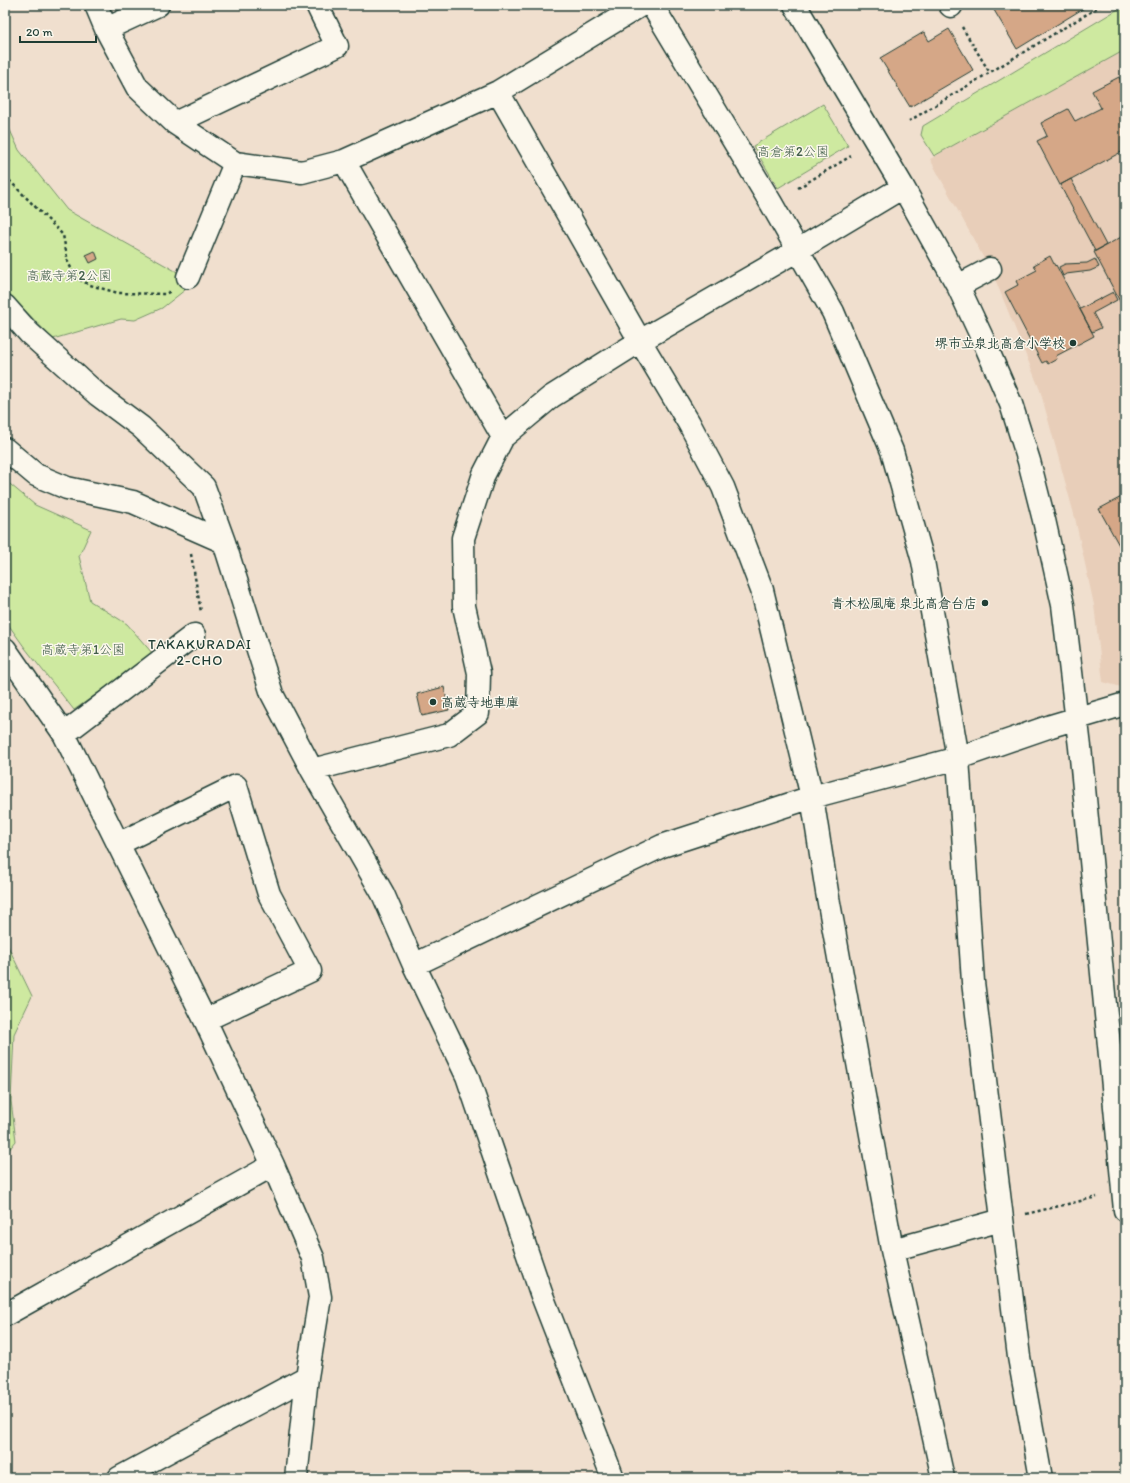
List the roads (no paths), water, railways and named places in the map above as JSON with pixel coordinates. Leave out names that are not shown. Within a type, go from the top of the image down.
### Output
[{"type":"street","points":[[96,5],[106,29],[137,87],[175,123],[235,163],[302,172],[344,161],[498,92],[641,5]]},
{"type":"street","points":[[106,29],[158,5]]},
{"type":"street","points":[[175,123],[337,46],[317,5]]},
{"type":"street","points":[[652,5],[798,250],[833,312],[892,451],[923,561],[958,758],[973,982],[1019,1356],[1041,1478]]},
{"type":"street","points":[[795,5],[903,187],[958,286],[1011,404],[1029,461],[1064,605],[1076,719],[1118,1057],[1125,1210]]},
{"type":"street","points":[[498,92],[640,341],[689,423],[723,486],[762,590],[812,797],[827,892],[892,1250],[943,1478]]},
{"type":"street","points":[[344,161],[503,437]]},
{"type":"street","points":[[188,277],[235,163]]},
{"type":"street","points":[[312,770],[449,735],[478,713],[479,673],[464,606],[463,538],[484,474],[503,437],[551,397],[640,341],[798,250],[903,187]]},
{"type":"street","points":[[958,286],[990,269]]},
{"type":"street","points":[[5,306],[29,333],[98,395],[141,427],[204,487],[224,542],[272,694],[312,770],[383,894],[414,965],[467,1076],[541,1293],[613,1478]]},
{"type":"street","points":[[5,449],[36,475],[67,488],[133,502],[224,542]]},
{"type":"street","points":[[64,734],[194,635]]},
{"type":"street","points":[[5,649],[64,734],[205,1020],[273,1165],[313,1258],[320,1297],[307,1377],[296,1478]]},
{"type":"street","points":[[414,965],[662,846],[812,797],[958,758],[1125,704]]},
{"type":"street","points":[[118,844],[236,786],[270,894],[310,972],[205,1020]]},
{"type":"street","points":[[5,1315],[273,1165]]},
{"type":"street","points":[[892,1250],[1002,1220]]},
{"type":"street","points":[[119,1478],[307,1377]]},
{"type":"place","name":"堺市立泉北高倉小学校","points":[[1073,343]]},
{"type":"place","name":"青木松風庵 泉北高倉台店","points":[[985,603]]},
{"type":"place","name":"高蔵寺地車庫","points":[[433,702]]},
{"type":"district","name":"TAKAKURADAI 2-CHO","points":[[200,652]]},
{"type":"park label","name":"高倉第2公園","points":[[793,151]]},
{"type":"park label","name":"高蔵寺第2公園","points":[[69,275]]},
{"type":"park label","name":"高蔵寺第1公園","points":[[83,649]]}]
